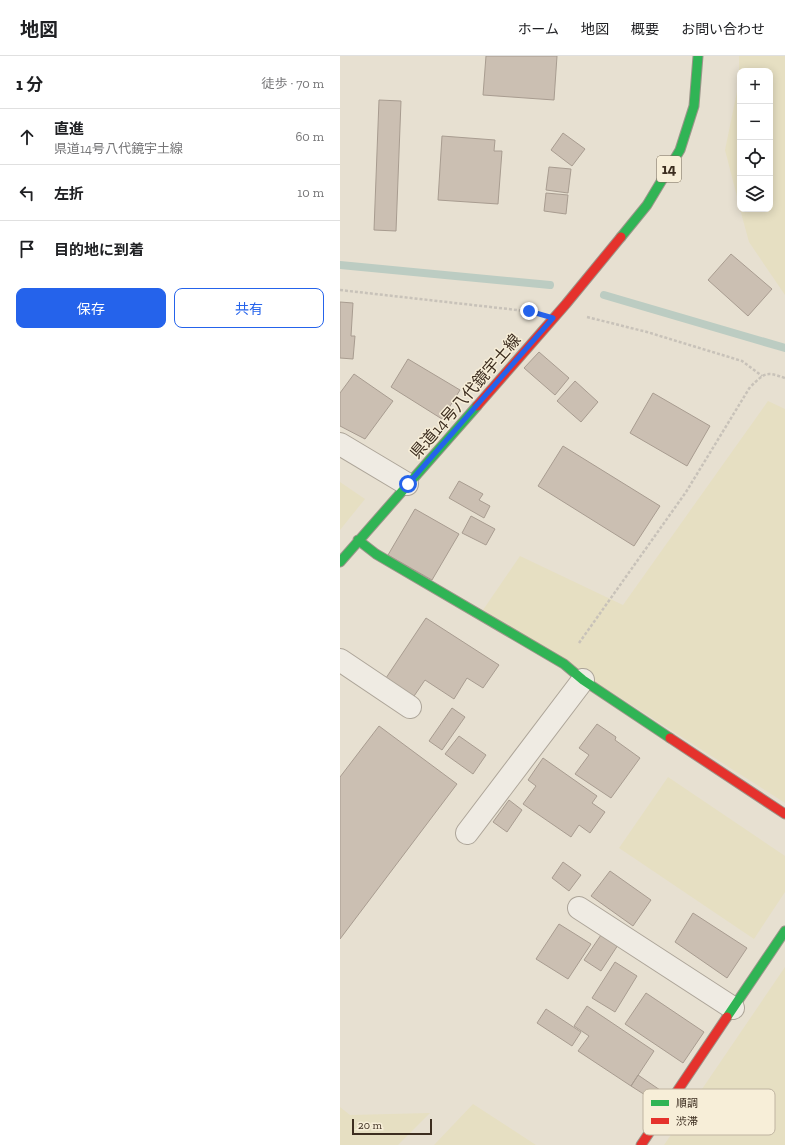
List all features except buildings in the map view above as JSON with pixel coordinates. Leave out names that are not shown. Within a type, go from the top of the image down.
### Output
[{"type":"street","name":"県道14号八代鏡宇土線","points":[[340,562],[600,264],[647,205],[680,150],[694,106],[698,56]]},
{"type":"street","points":[[340,444],[408,484]]},
{"type":"street","points":[[358,540],[376,554],[564,664],[583,680],[785,814]]},
{"type":"street","points":[[340,660],[410,707]]},
{"type":"street","points":[[467,833],[583,680]]},
{"type":"street","points":[[579,908],[733,1008]]},
{"type":"street","points":[[679,1089],[785,931]]},
{"type":"street","points":[[641,1145],[648,1135]]},
{"type":"path","points":[[340,290],[529,311],[553,318]]},
{"type":"path","points":[[563,307],[742,361],[762,376]]},
{"type":"path","points":[[564,664],[686,492],[750,387],[762,376],[770,373],[785,378]]},
{"type":"shaded area","points":[[739,56],[785,56],[785,295],[749,242],[741,212],[773,212],[773,68],[739,68]]},
{"type":"shaded area","points":[[737,92],[737,196],[725,150]]},
{"type":"shaded area","points":[[768,401],[785,409],[785,803],[483,610],[520,556],[623,605]]},
{"type":"shaded area","points":[[340,482],[365,499],[340,530]]},
{"type":"shaded area","points":[[668,777],[785,856],[785,892],[754,939],[619,848]]},
{"type":"shaded area","points":[[785,967],[785,1145],[664,1145],[671,1135],[775,1135],[775,1089],[702,1089]]},
{"type":"shaded area","points":[[473,1104],[536,1145],[434,1145]]},
{"type":"shaded area","points":[[340,1107],[350,1115],[430,1113],[398,1145],[340,1145]]},
{"type":"waterway","points":[[340,265],[550,285]]},
{"type":"waterway","points":[[604,295],[785,348]]},
{"type":"traffic: fast","points":[[621,237],[647,205],[680,150],[694,106],[698,56]]},
{"type":"traffic: fast","points":[[340,562],[477,406]]},
{"type":"traffic: fast","points":[[358,540],[376,554],[564,664],[583,680],[670,738]]},
{"type":"traffic: fast","points":[[727,1017],[785,931]]},
{"type":"traffic: jam","points":[[477,406],[566,304],[621,237]]},
{"type":"traffic: jam","points":[[670,738],[785,814]]},
{"type":"traffic: jam","points":[[679,1089],[727,1017]]},
{"type":"traffic: jam","points":[[641,1145],[648,1135]]},
{"type":"route","points":[[408,484],[553,318],[529,311]]}]
